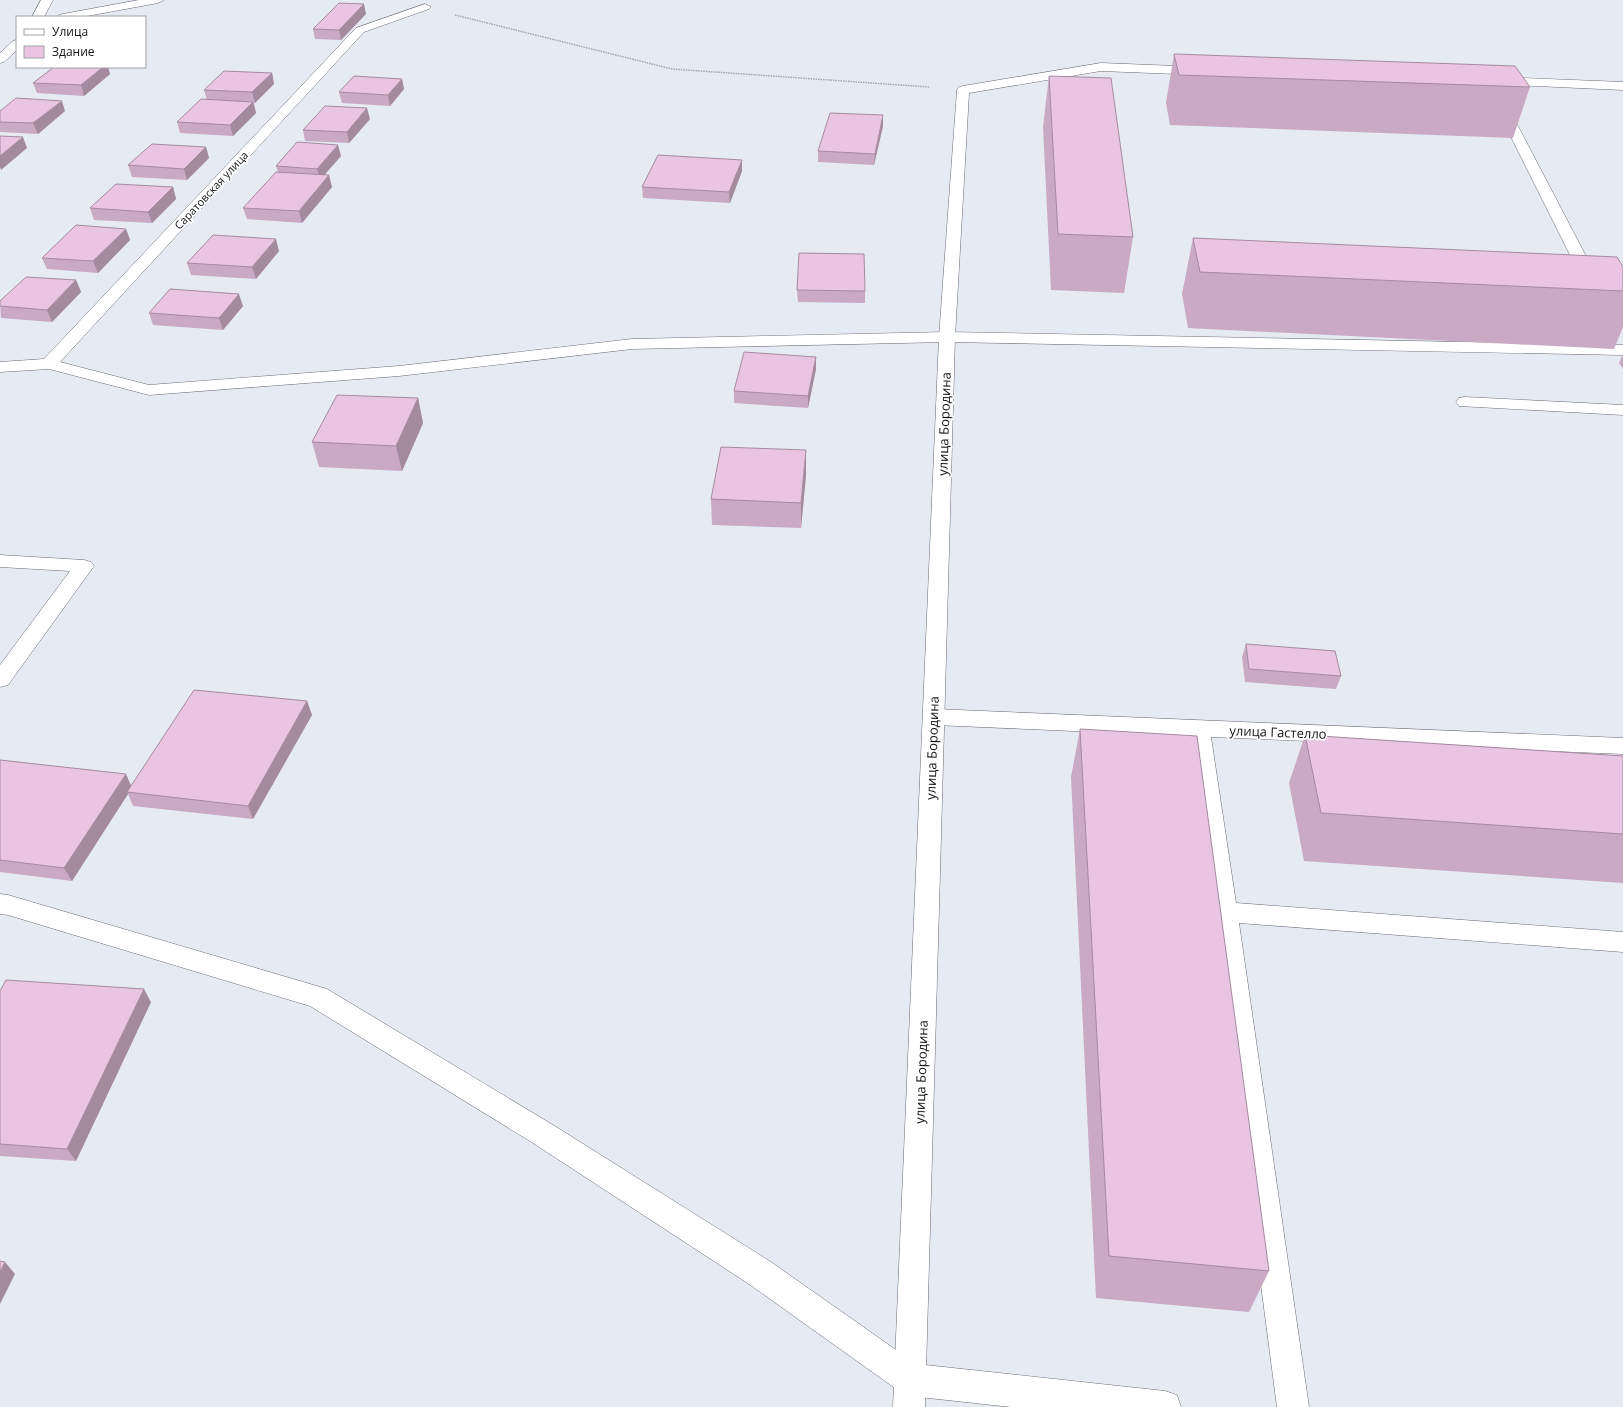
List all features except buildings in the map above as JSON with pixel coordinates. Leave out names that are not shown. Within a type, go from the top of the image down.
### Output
[{"type":"street","points":[[39,16],[47,0]]},
{"type":"street","points":[[69,16],[158,0]]},
{"type":"street","name":"Саратовская улица","points":[[49,364],[360,30],[425,7]]},
{"type":"street","points":[[0,59],[16,45]]},
{"type":"street","points":[[963,90],[1100,67],[1211,71]]},
{"type":"street","points":[[1574,278],[1593,285],[1485,81],[1623,86]]},
{"type":"street","name":"улица Бородина","points":[[909,1393],[947,337],[963,90]]},
{"type":"street","points":[[0,367],[49,364],[149,390],[399,371],[632,344],[947,337],[1623,350]]},
{"type":"street","points":[[1465,402],[1623,410]]},
{"type":"street","points":[[0,561],[84,566],[0,680]]},
{"type":"street","name":"улица Гастелло","points":[[934,717],[1623,746]]},
{"type":"street","points":[[1199,728],[1293,1407]]},
{"type":"street","points":[[3,909],[318,997],[543,1134],[760,1273],[909,1393],[1165,1407]]},
{"type":"street","points":[[1224,912],[1623,942]]},
{"type":"path","points":[[425,7],[672,69],[963,90]]}]
